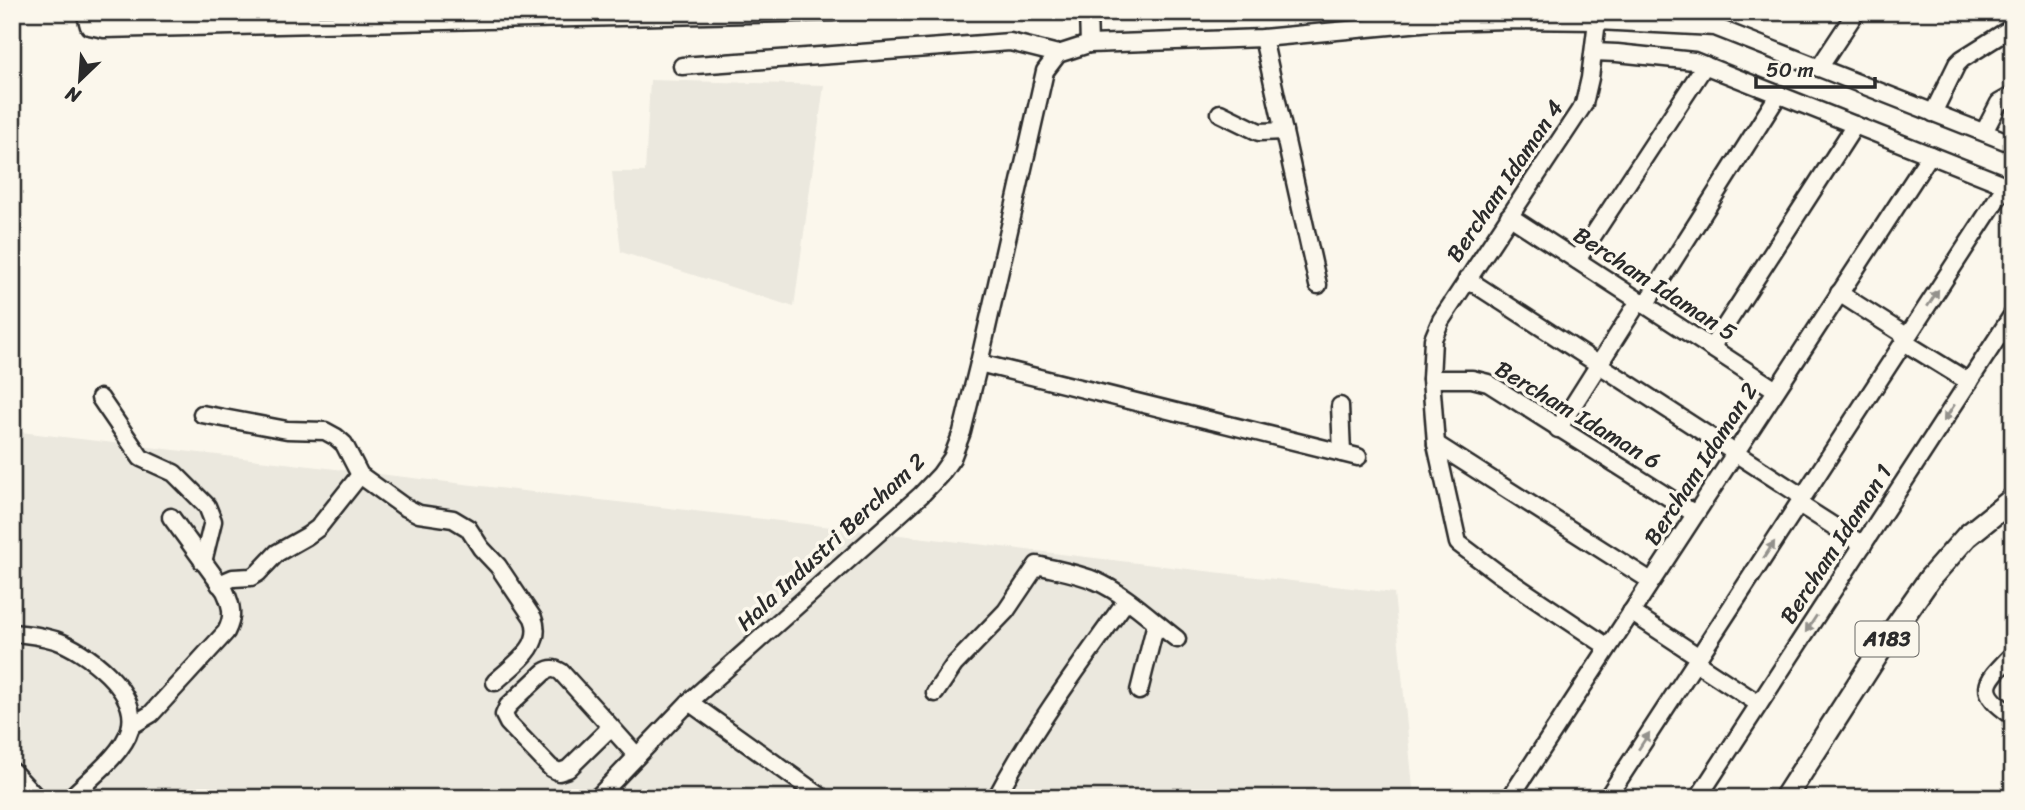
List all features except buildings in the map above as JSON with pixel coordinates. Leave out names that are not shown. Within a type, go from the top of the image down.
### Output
[{"type":"main road","name":"A183","points":[[1785,798],[1930,578],[1966,536],[2013,499]]},
{"type":"street","points":[[85,12],[89,26],[104,29],[298,19],[833,12]]},
{"type":"street","points":[[1088,12],[1089,44]]},
{"type":"street","points":[[1819,68],[1856,12]]},
{"type":"street","points":[[682,66],[1010,42],[1058,54],[1089,44],[1263,37],[1432,22],[1717,20],[1819,68],[2013,144]]},
{"type":"street","name":"Bercham Idaman 4","points":[[1597,21],[1584,104],[1441,320],[1433,340],[1431,379],[1436,444],[1455,535],[1460,546],[1608,647]]},
{"type":"street","points":[[1933,113],[1957,64],[2013,27]]},
{"type":"street","points":[[1263,37],[1318,285]]},
{"type":"street","points":[[1594,52],[1681,59],[1705,65],[2009,187],[1906,339],[1607,798]]},
{"type":"street","name":"Hala Industri Bercham 2","points":[[597,798],[690,702],[921,495],[952,457],[962,432],[979,363],[1042,83],[1045,72],[1058,54]]},
{"type":"street","points":[[1577,260],[1705,65]]},
{"type":"street","points":[[1558,429],[1779,94]]},
{"type":"street","points":[[1984,132],[1999,103],[2013,95]]},
{"type":"street","points":[[1220,113],[1259,132],[1284,131]]},
{"type":"street","points":[[1711,348],[1855,125]]},
{"type":"street","name":"Bercham Idaman 2","points":[[1510,798],[1930,155]]},
{"type":"street","name":"Bercham Idaman 5","points":[[1509,216],[1776,390]]},
{"type":"street","points":[[1467,279],[1735,453],[1863,545]]},
{"type":"street","points":[[1839,293],[1969,382]]},
{"type":"street","name":"Bercham Idaman 1","points":[[1698,798],[2013,314]]},
{"type":"street","points":[[979,363],[1350,455],[1340,406]]},
{"type":"street","name":"Bercham Idaman 6","points":[[1431,379],[1472,379],[1488,383],[1695,514]]},
{"type":"street","points":[[100,398],[136,452],[146,461],[174,473],[207,506],[213,521],[203,562]]},
{"type":"street","points":[[202,414],[287,430],[325,431],[344,444],[360,475],[404,506],[430,517],[453,519],[468,528],[481,548],[498,566],[537,626],[534,643],[495,681]]},
{"type":"street","points":[[1436,444],[1651,581]]},
{"type":"street","points":[[219,583],[233,578],[251,577],[277,553],[317,528],[360,475]]},
{"type":"street","points":[[131,726],[151,714],[231,624],[230,603],[219,583],[171,517]]},
{"type":"street","points":[[935,693],[954,665],[1006,611],[1037,565],[1076,574],[1113,590],[1177,639]]},
{"type":"street","points":[[996,798],[1049,709],[1126,601]]},
{"type":"street","points":[[1631,612],[1759,704]]},
{"type":"street","points":[[1139,691],[1156,623]]},
{"type":"street","points":[[12,633],[56,640],[97,664],[120,687],[126,699],[131,726],[125,742],[70,798]]},
{"type":"street","points":[[2013,654],[1996,671],[1987,686],[1987,692],[1995,704],[2013,716]]},
{"type":"street","points":[[611,727],[568,769],[559,772],[551,768],[508,723],[504,715],[508,706],[544,672],[552,668],[561,672],[637,755]]},
{"type":"street","points":[[690,702],[823,798]]},
{"type":"street","points":[[12,771],[37,798]]},
{"type":"shaded area","points":[[650,80],[824,85],[794,307],[621,252],[612,172],[645,172]]},
{"type":"shaded area","points":[[12,431],[1394,593],[1414,798],[12,798]]}]
